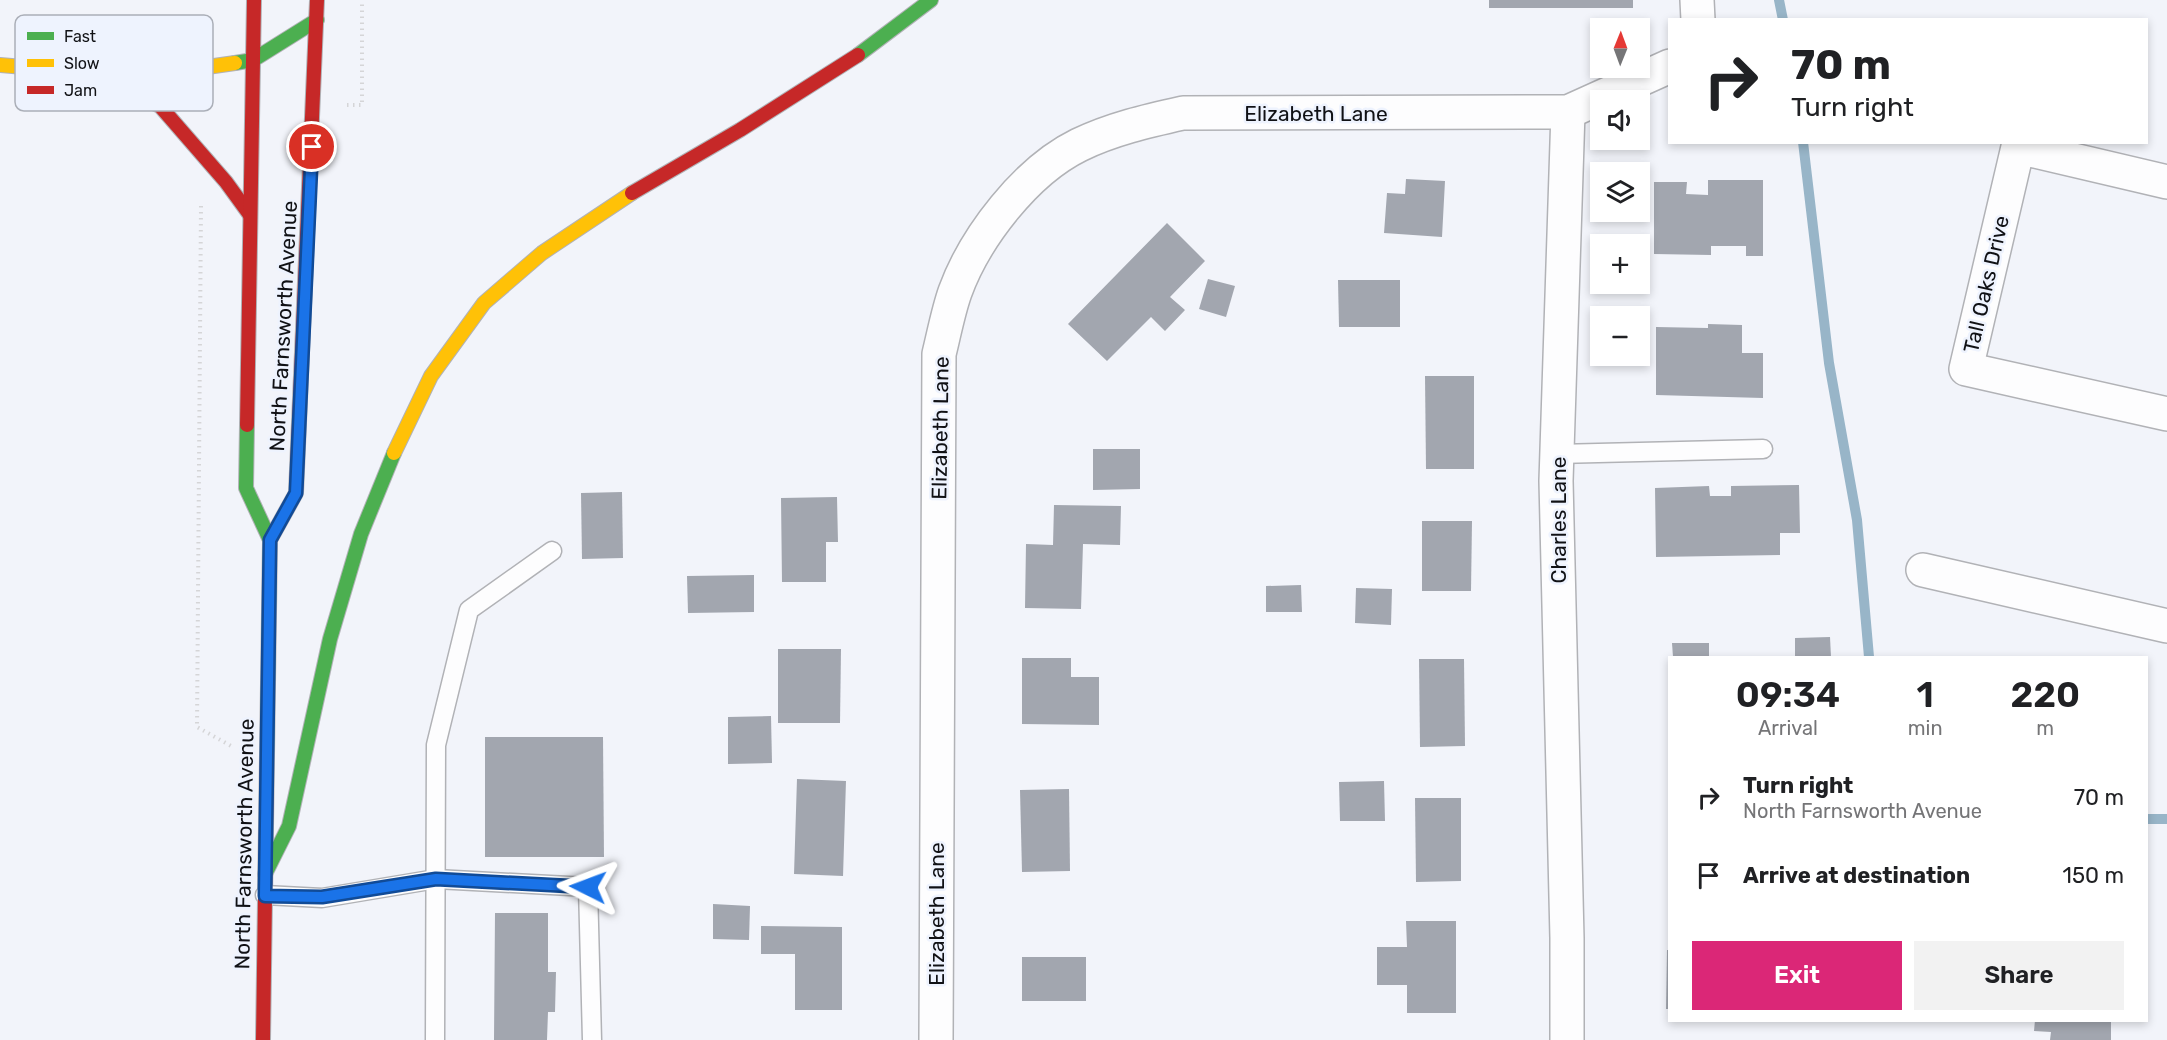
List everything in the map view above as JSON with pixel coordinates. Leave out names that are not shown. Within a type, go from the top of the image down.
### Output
[{"type":"main road","name":"North Farnsworth Avenue","points":[[254,0],[246,488],[270,540],[263,1040]]},
{"type":"main road","name":"North Farnsworth Avenue","points":[[270,540],[296,493],[317,0]]},
{"type":"main road","points":[[265,874],[289,826],[330,639],[361,534],[402,433],[431,376],[458,336],[484,303],[542,253],[606,209],[740,130],[867,49],[931,0]]},
{"type":"main road","points":[[213,66],[253,60],[316,20]]},
{"type":"main road","points":[[0,65],[15,66]]},
{"type":"main road","points":[[164,111],[226,182],[249,215]]},
{"type":"street","points":[[1697,0],[1698,18]]},
{"type":"street","points":[[1568,112],[1668,67]]},
{"type":"street","name":"Charles Lane","points":[[1567,1040],[1568,938],[1563,821],[1557,454],[1568,112]]},
{"type":"street","name":"Elizabeth Lane","points":[[936,1040],[939,354],[955,292],[987,227],[1031,179],[1077,146],[1132,124],[1184,113],[1568,112]]},
{"type":"street","name":"Tall Oaks Drive","points":[[2167,182],[2018,147],[1966,369],[2167,414]]},
{"type":"street","points":[[1923,570],[2167,626]]},
{"type":"lane","points":[[1557,454],[1763,449]]},
{"type":"lane","points":[[435,1040],[436,745],[469,610],[552,551]]},
{"type":"lane","points":[[265,896],[322,897],[436,879],[588,887],[592,1040]]},
{"type":"path","points":[[348,105],[362,105],[363,0]]},
{"type":"path","points":[[201,201],[197,727],[266,765]]},
{"type":"building","points":[[1489,0],[1633,0],[1633,8],[1489,8]]},
{"type":"building","points":[[1406,179],[1445,181],[1442,237],[1384,233],[1387,193],[1405,194]]},
{"type":"building","points":[[1708,180],[1763,180],[1763,256],[1746,256],[1746,246],[1711,246],[1711,255],[1654,254],[1654,182],[1687,182],[1686,194],[1708,195]]},
{"type":"building","points":[[1167,223],[1205,261],[1170,297],[1185,310],[1165,331],[1151,317],[1107,361],[1068,324]]},
{"type":"building","points":[[1208,279],[1235,286],[1226,317],[1199,309]]},
{"type":"building","points":[[1338,280],[1400,280],[1400,327],[1339,327]]},
{"type":"building","points":[[1708,324],[1742,325],[1742,353],[1763,353],[1763,398],[1656,395],[1656,327],[1708,328]]},
{"type":"building","points":[[1425,376],[1474,376],[1474,469],[1426,469]]},
{"type":"building","points":[[1093,449],[1140,449],[1140,489],[1093,490]]},
{"type":"building","points":[[1799,485],[1800,533],[1780,533],[1780,555],[1656,557],[1655,488],[1709,486],[1710,496],[1731,496],[1731,486]]},
{"type":"building","points":[[622,492],[623,558],[582,559],[581,493]]},
{"type":"building","points":[[837,497],[838,542],[826,542],[826,582],[782,582],[781,498]]},
{"type":"building","points":[[1054,505],[1121,506],[1120,545],[1083,544],[1081,609],[1025,608],[1026,544],[1053,545]]},
{"type":"building","points":[[1422,521],[1472,521],[1471,591],[1422,591]]},
{"type":"building","points":[[754,575],[754,612],[688,613],[687,576]]},
{"type":"building","points":[[1301,585],[1302,612],[1266,612],[1266,586]]},
{"type":"building","points":[[1356,588],[1392,589],[1391,625],[1355,623]]},
{"type":"building","points":[[1830,637],[1831,656],[1795,656],[1795,638]]},
{"type":"building","points":[[1672,643],[1709,643],[1709,656],[1673,656]]},
{"type":"building","points":[[778,649],[841,649],[840,723],[778,723]]},
{"type":"building","points":[[1022,658],[1071,658],[1071,677],[1099,677],[1099,725],[1022,724]]},
{"type":"building","points":[[1419,659],[1464,659],[1465,746],[1420,747]]},
{"type":"building","points":[[771,716],[772,763],[728,764],[728,717]]},
{"type":"building","points":[[485,737],[603,737],[604,857],[485,857]]},
{"type":"building","points":[[797,779],[846,781],[843,876],[794,874]]},
{"type":"building","points":[[1384,781],[1385,821],[1340,821],[1339,782]]},
{"type":"building","points":[[1069,789],[1070,871],[1022,872],[1020,790]]},
{"type":"building","points":[[1415,798],[1461,798],[1461,881],[1416,882]]},
{"type":"building","points":[[713,904],[750,906],[749,940],[713,939]]},
{"type":"building","points":[[495,913],[548,913],[548,972],[556,972],[555,1012],[548,1012],[547,1040],[494,1040]]},
{"type":"building","points":[[1406,921],[1456,921],[1456,1013],[1407,1013],[1407,985],[1377,985],[1377,947],[1407,947]]},
{"type":"building","points":[[761,926],[842,927],[842,1010],[795,1010],[795,954],[761,954]]},
{"type":"building","points":[[1667,950],[1668,950],[1668,1009],[1666,1009]]},
{"type":"building","points":[[1022,957],[1086,957],[1086,1001],[1022,1001]]},
{"type":"building","points":[[2035,1022],[2111,1022],[2111,1040],[2050,1040],[2051,1032],[2034,1031]]},
{"type":"waterway","points":[[1779,0],[1783,18]]},
{"type":"waterway","points":[[1803,144],[1829,363],[1857,520],[1869,656]]},
{"type":"waterway","points":[[2148,819],[2167,819]]},
{"type":"traffic: fast","points":[[858,55],[931,0]]},
{"type":"traffic: fast","points":[[235,63],[253,60],[317,20]]},
{"type":"traffic: fast","points":[[247,425],[246,488],[270,540],[267,755]]},
{"type":"traffic: fast","points":[[265,874],[289,826],[330,639],[361,534],[394,453]]},
{"type":"traffic: slow","points":[[213,66],[235,63]]},
{"type":"traffic: slow","points":[[0,65],[15,66]]},
{"type":"traffic: slow","points":[[394,453],[431,376],[484,303],[542,253],[632,193]]},
{"type":"traffic: jam","points":[[247,425],[254,0]]},
{"type":"traffic: jam","points":[[270,540],[296,493],[317,0]]},
{"type":"traffic: jam","points":[[632,193],[740,130],[858,55]]},
{"type":"traffic: jam","points":[[164,111],[226,182],[250,215]]},
{"type":"traffic: jam","points":[[263,1040],[267,755]]},
{"type":"route","points":[[312,147],[296,493],[270,540],[265,896],[322,897],[436,879],[588,887]]}]
